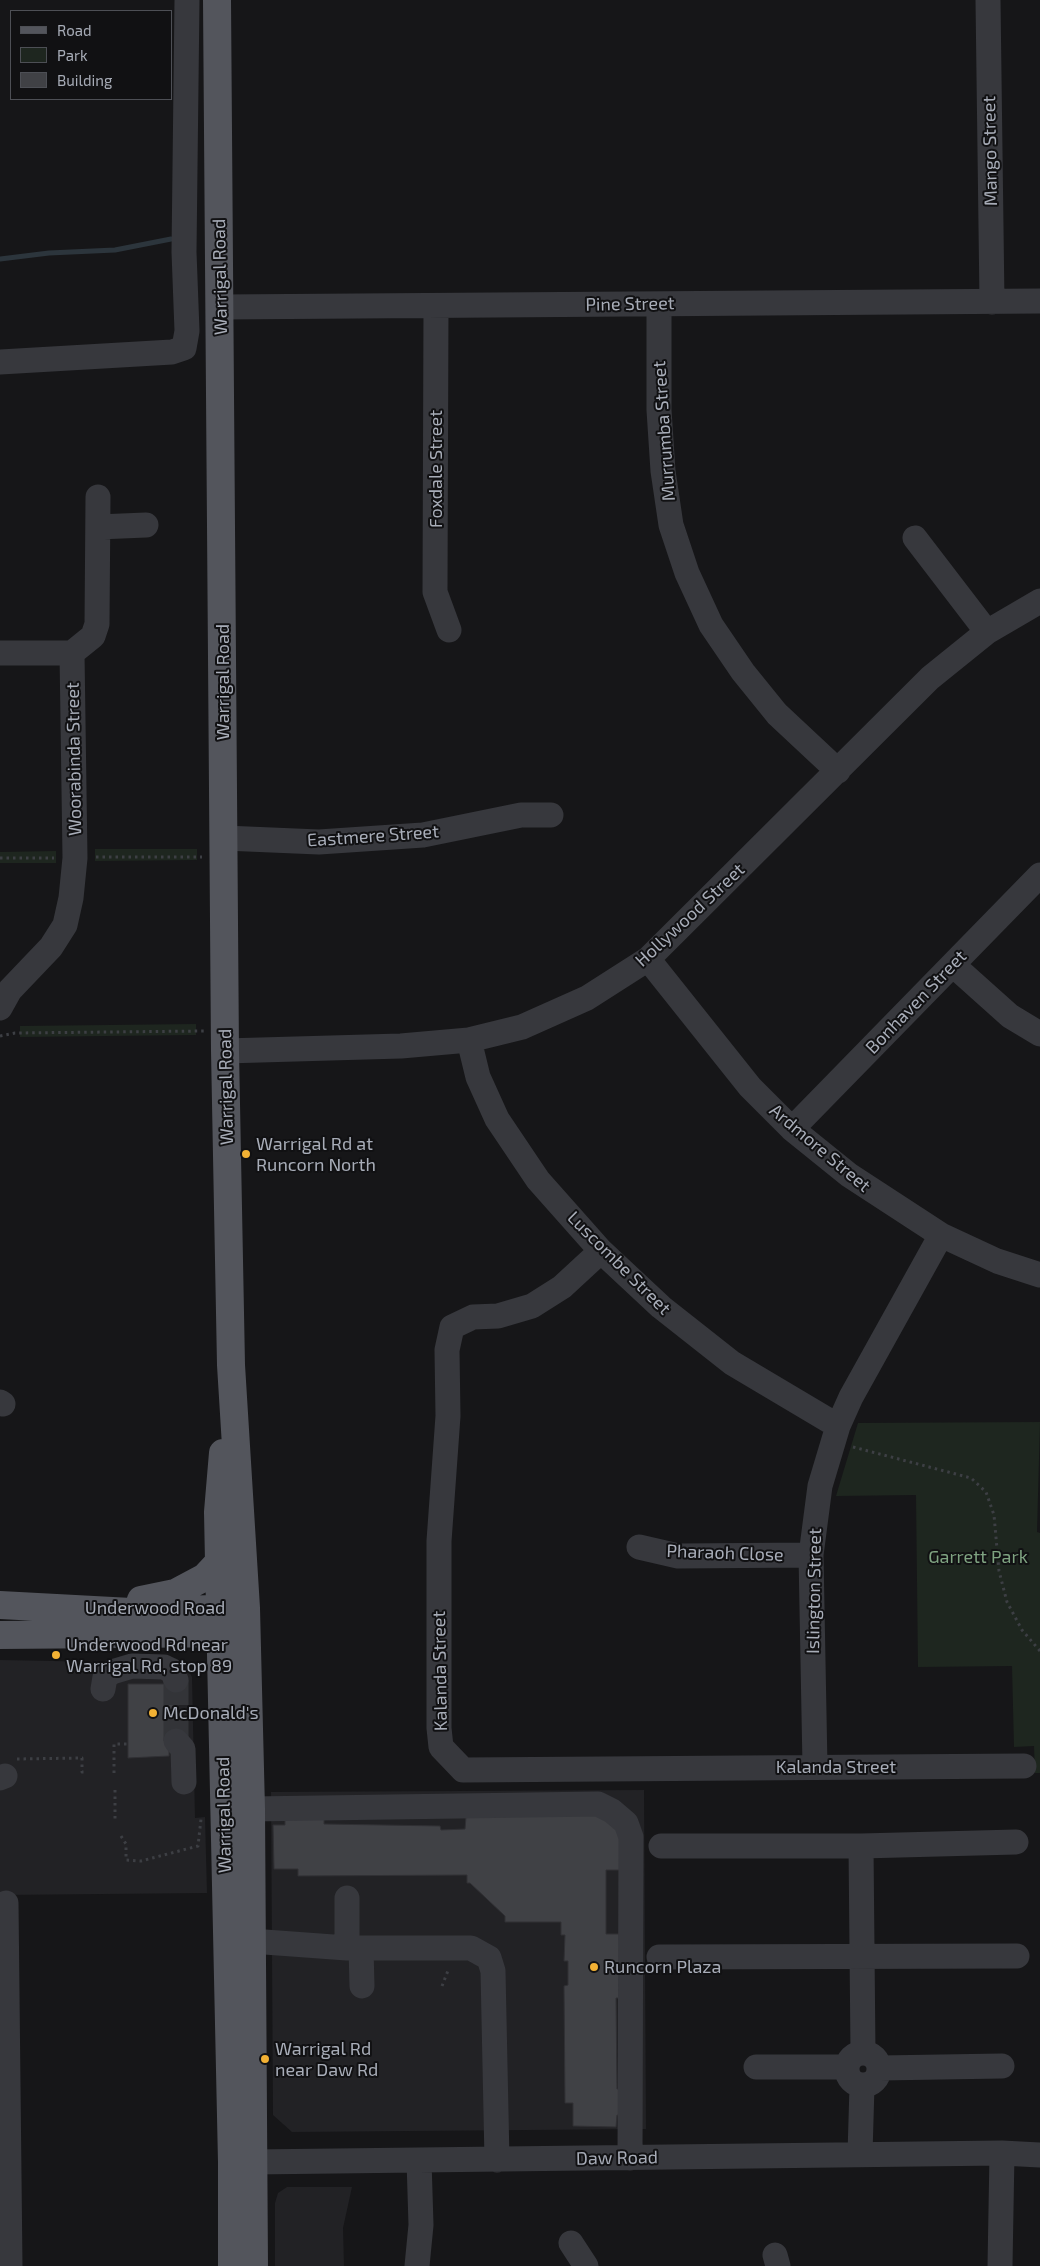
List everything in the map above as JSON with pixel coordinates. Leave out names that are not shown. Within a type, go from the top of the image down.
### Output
[{"type":"main road","name":"Warrigal Road","points":[[217,0],[221,307],[225,1040],[231,1364],[233,1621],[242,2162],[254,2266]]},
{"type":"main road","name":"Warrigal Road","points":[[231,1364],[218,1512],[219,1562],[233,1621],[250,1810],[239,1941]]},
{"type":"main road","name":"Underwood Road","points":[[64,1607],[156,1598],[175,1593],[205,1577],[219,1562]]},
{"type":"main road","name":"Underwood Road","points":[[0,1605],[64,1607],[233,1621]]},
{"type":"main road","name":"Underwood Road","points":[[0,1635],[233,1621]]},
{"type":"main road","name":"Warrigal Road","points":[[232,2266],[242,2162]]},
{"type":"street","points":[[0,362],[172,352],[184,348],[188,332],[184,252],[187,0]]},
{"type":"street","name":"Mango Street","points":[[988,0],[992,302]]},
{"type":"street","name":"Pine Street","points":[[221,307],[1040,302]]},
{"type":"street","name":"Murrumba Street","points":[[659,304],[659,410],[663,471],[671,525],[687,574],[711,625],[743,672],[777,714],[838,771]]},
{"type":"street","name":"Foxdale Street","points":[[436,306],[436,592],[449,630]]},
{"type":"street","points":[[0,653],[72,652],[93,636],[98,624],[98,497]]},
{"type":"street","points":[[98,527],[146,525]]},
{"type":"street","points":[[915,538],[987,632]]},
{"type":"street","name":"Hollywood Street","points":[[225,1040],[401,1046],[469,1040],[522,1027],[587,998],[648,959],[930,678],[987,632],[1040,601]]},
{"type":"street","name":"Woorabinda Street","points":[[0,1008],[10,990],[51,947],[65,925],[76,858],[72,652]]},
{"type":"street","name":"Eastmere Street","points":[[224,849],[423,835],[520,815],[551,815]]},
{"type":"street","name":"Bonhaven Street","points":[[792,1129],[1040,875]]},
{"type":"street","name":"Ardmore Street","points":[[648,959],[750,1087],[792,1129],[849,1175],[941,1234],[996,1262],[1040,1275]]},
{"type":"street","points":[[953,965],[1010,1016],[1040,1034]]},
{"type":"street","name":"Luscombe Street","points":[[469,1040],[478,1077],[497,1119],[538,1180],[601,1251],[660,1307],[732,1363],[836,1432]]},
{"type":"street","name":"Islington Street","points":[[814,1767],[811,1556],[820,1486],[836,1432],[851,1397],[941,1234]]},
{"type":"street","name":"Kalanda Street","points":[[601,1251],[562,1286],[532,1306],[498,1316],[473,1317],[452,1328],[447,1350],[448,1416],[439,1540],[439,1728],[441,1747],[463,1770],[1024,1766]]},
{"type":"street","name":"Pharaoh Close","points":[[639,1547],[678,1556],[811,1556]]},
{"type":"street","points":[[104,1689],[105,1677],[112,1672],[132,1666],[164,1667],[172,1670],[176,1680]]},
{"type":"street","points":[[176,1741],[183,1749],[184,1782]]},
{"type":"street","points":[[250,1810],[598,1804],[612,1811],[626,1823],[631,1837],[630,2158]]},
{"type":"street","points":[[661,1846],[861,1846],[1016,1842]]},
{"type":"street","points":[[860,2154],[863,2068],[861,1846]]},
{"type":"street","points":[[614,1870],[617,1906],[623,1928],[630,1940]]},
{"type":"street","points":[[347,1898],[354,1948],[362,1986]]},
{"type":"street","points":[[6,1903],[4,1995],[10,2266]]},
{"type":"street","points":[[239,1941],[354,1948],[470,1948],[489,1958],[493,1971],[497,2160]]},
{"type":"street","points":[[659,1957],[1017,1956]]},
{"type":"street","points":[[756,2067],[1002,2066]]},
{"type":"street","name":"Daw Road","points":[[1002,2153],[1040,2149]]},
{"type":"street","points":[[1000,2266],[1002,2153]]},
{"type":"street","name":"Daw Road","points":[[242,2162],[860,2154],[1002,2153],[1040,2155]]},
{"type":"street","points":[[417,2266],[421,2225],[419,2160]]},
{"type":"street","points":[[571,2243],[586,2266]]},
{"type":"path","points":[[0,858],[136,856],[224,849]]},
{"type":"path","points":[[0,1036],[15,1033],[225,1040]]},
{"type":"path","points":[[836,1432],[852,1447],[971,1478],[986,1492],[994,1515],[999,1572],[1007,1602],[1022,1630],[1040,1651]]},
{"type":"path","points":[[114,1773],[114,1744],[128,1744]]},
{"type":"path","points":[[5,1771],[82,1758],[82,1772],[85,1772]]},
{"type":"path","points":[[115,1790],[116,1819]]},
{"type":"path","points":[[121,1836],[126,1844],[126,1860],[140,1861],[196,1848],[200,1843],[201,1811]]},
{"type":"path","points":[[442,1986],[449,1966]]},
{"type":"shaded area","points":[[166,1655],[177,1659],[186,1666],[192,1677],[195,1818],[205,1817],[207,1893],[0,1895],[0,1660],[104,1662]]},
{"type":"shaded area","points":[[644,1790],[646,2129],[292,2132],[273,2115],[271,1792]]},
{"type":"shaded area","points":[[287,2187],[352,2187],[343,2228],[344,2266],[275,2266],[275,2203],[278,2193]]},
{"type":"green space","points":[[95,849],[197,849],[197,860],[95,861]]},
{"type":"green space","points":[[56,851],[56,863],[0,863],[0,852]]},
{"type":"green space","points":[[196,1024],[196,1035],[20,1037],[20,1026]]},
{"type":"green space","name":"Garrett Park","points":[[1040,1422],[1037,1532],[1040,1533],[1040,1773],[1035,1773],[1034,1746],[1014,1747],[1012,1666],[918,1667],[916,1495],[836,1496],[858,1423]]},
{"type":"building","name":"McDonald's","points":[[178,1680],[178,1741],[169,1741],[169,1756],[128,1758],[128,1684],[165,1684]]},
{"type":"building","name":"Runcorn Plaza","points":[[594,1811],[624,1834],[623,1870],[606,1870],[606,1934],[619,1934],[623,1998],[616,1998],[617,2089],[624,2089],[624,2116],[617,2115],[616,2127],[573,2126],[573,2103],[565,2103],[564,1986],[568,1985],[568,1961],[564,1961],[565,1935],[561,1935],[561,1922],[505,1922],[505,1916],[470,1883],[467,1883],[467,1875],[298,1876],[298,1869],[274,1869],[273,1825],[285,1825],[285,1817],[324,1817],[324,1824],[440,1826],[441,1830],[465,1829],[466,1817]]},
{"type":"waterway","points":[[0,259],[49,253],[115,250],[171,239]]},
{"type":"tunnel","points":[[176,1680],[176,1741]]},
{"type":"place","name":"Warrigal Rd at Runcorn North","points":[[246,1154]]},
{"type":"place","name":"Underwood Rd near Warrigal Rd, stop 89","points":[[56,1655]]},
{"type":"place","name":"McDonald's","points":[[153,1713]]},
{"type":"place","name":"Runcorn Plaza","points":[[594,1967]]},
{"type":"place","name":"Warrigal Rd near Daw Rd","points":[[265,2059]]}]
